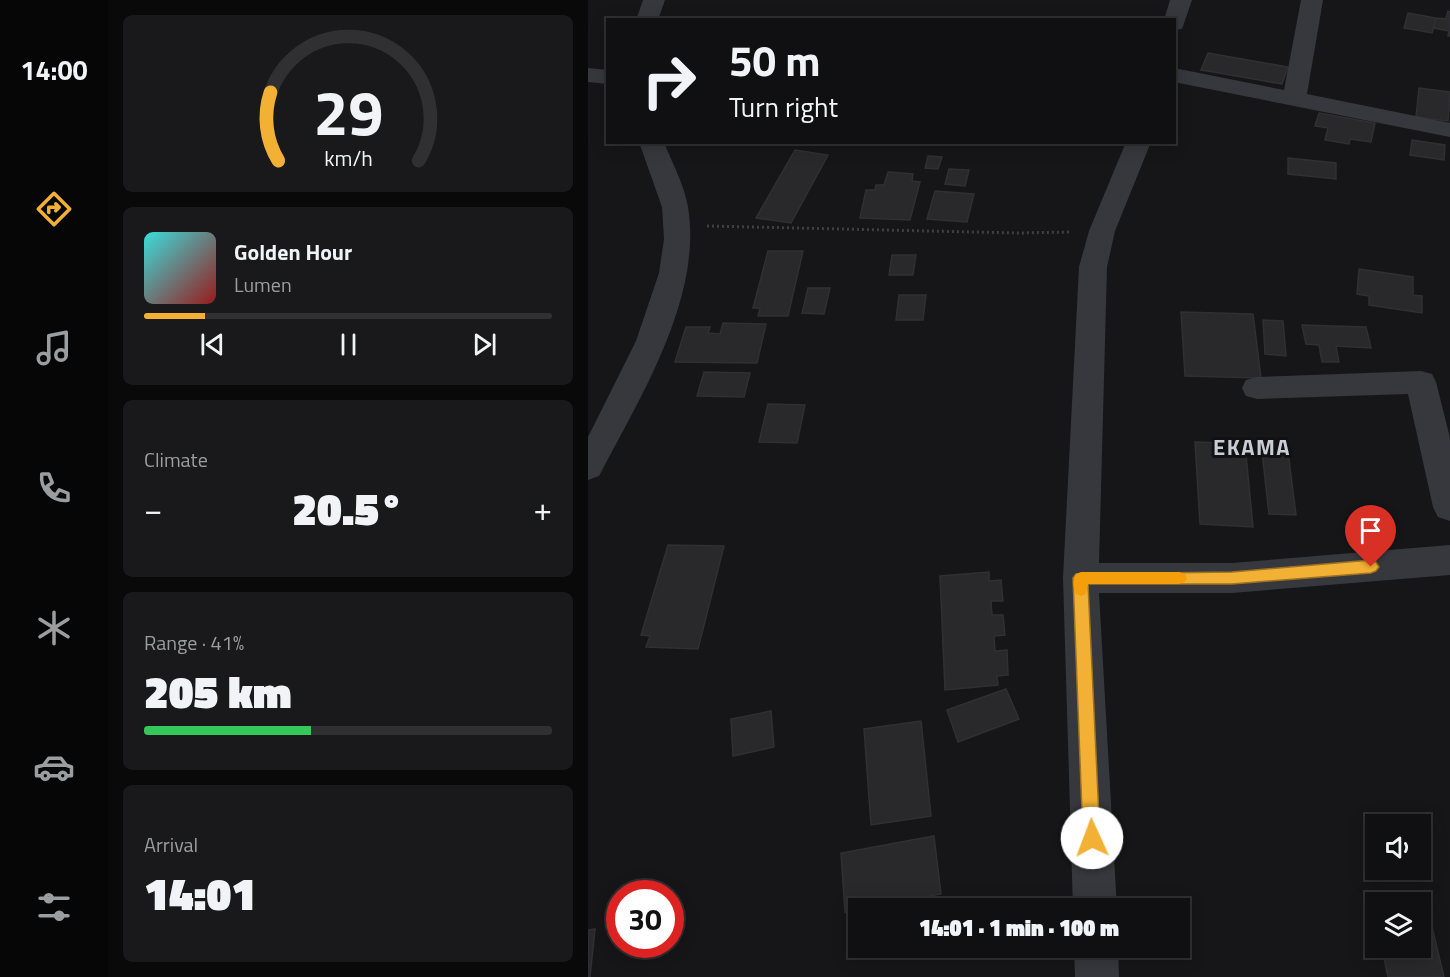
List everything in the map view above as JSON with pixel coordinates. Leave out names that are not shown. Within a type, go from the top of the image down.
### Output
[{"type":"street","points":[[648,18],[654,0]]},
{"type":"street","points":[[1176,18],[1181,0]]},
{"type":"street","points":[[1294,100],[1311,0]]},
{"type":"street","points":[[588,75],[606,77]]},
{"type":"street","points":[[1176,75],[1450,130]]},
{"type":"street","points":[[588,467],[640,366],[658,324],[672,276],[677,241],[675,206],[652,144]]},
{"type":"street","points":[[1095,898],[1081,578],[1092,267],[1102,231],[1138,144]]},
{"type":"street","points":[[1257,388],[1421,382],[1450,507]]},
{"type":"street","points":[[1081,578],[1232,578],[1450,560]]},
{"type":"street","points":[[1096,958],[1097,977]]},
{"type":"path","points":[[676,225],[983,232],[1102,231]]},
{"type":"building","points":[[1448,11],[1450,12],[1450,36],[1448,36],[1449,31],[1433,28],[1436,18],[1446,19]]},
{"type":"building","points":[[1408,13],[1436,18],[1432,33],[1404,28]]},
{"type":"building","points":[[1208,53],[1288,67],[1282,84],[1201,70]]},
{"type":"building","points":[[1419,88],[1450,92],[1448,121],[1416,117]]},
{"type":"building","points":[[1319,113],[1375,123],[1371,142],[1350,139],[1349,144],[1325,140],[1328,128],[1315,126]]},
{"type":"building","points":[[1412,140],[1445,145],[1444,160],[1410,155]]},
{"type":"building","points":[[795,150],[828,155],[791,223],[756,218]]},
{"type":"building","points":[[928,156],[942,157],[938,169],[925,168]]},
{"type":"building","points":[[1288,158],[1336,163],[1336,179],[1288,174]]},
{"type":"building","points":[[949,169],[969,170],[965,186],[945,184]]},
{"type":"building","points":[[888,172],[913,174],[912,181],[920,182],[910,220],[860,218],[866,190],[875,190],[876,185],[884,185]]},
{"type":"building","points":[[935,191],[974,194],[967,222],[927,219]]},
{"type":"building","points":[[768,251],[803,251],[788,316],[758,316],[760,308],[753,308]]},
{"type":"building","points":[[892,255],[916,255],[913,275],[889,275]]},
{"type":"building","points":[[1359,269],[1413,277],[1413,295],[1422,296],[1422,313],[1369,305],[1369,296],[1357,294]]},
{"type":"building","points":[[808,288],[830,288],[824,314],[802,313]]},
{"type":"building","points":[[899,295],[926,295],[923,320],[896,320]]},
{"type":"building","points":[[1181,312],[1253,314],[1261,378],[1185,376]]},
{"type":"building","points":[[1263,320],[1283,321],[1286,356],[1265,354]]},
{"type":"building","points":[[723,323],[766,324],[757,363],[675,362],[686,327],[710,327],[708,333],[720,334]]},
{"type":"building","points":[[1302,325],[1366,327],[1371,348],[1336,346],[1339,362],[1322,362],[1319,345],[1306,344]]},
{"type":"building","points":[[704,372],[750,373],[744,397],[697,396]]},
{"type":"building","points":[[768,404],[805,405],[797,443],[759,442]]},
{"type":"building","points":[[1195,442],[1245,444],[1253,527],[1200,524]]},
{"type":"building","points":[[1261,443],[1287,444],[1296,515],[1269,514]]},
{"type":"building","points":[[668,545],[724,546],[698,649],[646,647],[650,636],[641,635]]},
{"type":"building","points":[[989,572],[989,581],[1001,580],[1003,601],[991,601],[992,615],[1003,615],[1005,635],[994,636],[995,651],[1007,650],[1008,675],[997,676],[998,685],[945,690],[940,576]]},
{"type":"building","points":[[1006,689],[1019,719],[958,742],[947,710]]},
{"type":"building","points":[[771,711],[774,747],[733,756],[731,719]]},
{"type":"building","points":[[921,721],[931,816],[871,825],[864,729]]},
{"type":"building","points":[[934,836],[941,894],[920,898],[848,898],[848,911],[845,912],[841,853]]},
{"type":"building","points":[[1432,927],[1444,977],[1388,977],[1384,958],[1431,958]]},
{"type":"building","points":[[595,929],[590,977],[588,977],[588,930]]},
{"type":"slow traffic","points":[[1081,589],[1081,578],[1179,578]]},
{"type":"district","name":"EKAMA","points":[[1252,447]]},
{"type":"route","points":[[1092,838],[1081,578],[1232,578],[1371,567]]}]
